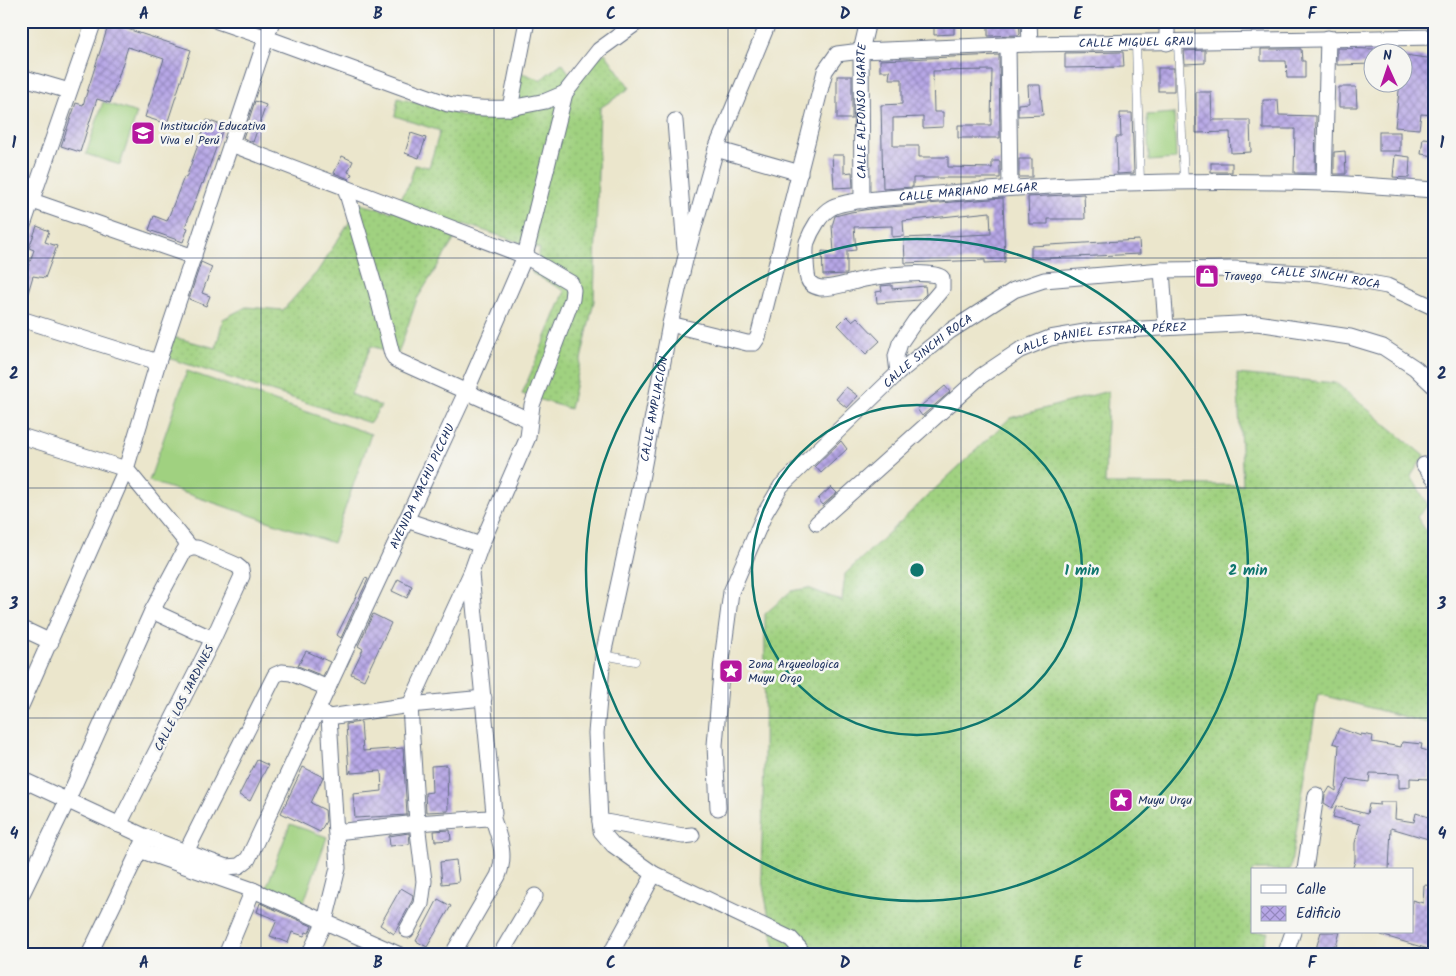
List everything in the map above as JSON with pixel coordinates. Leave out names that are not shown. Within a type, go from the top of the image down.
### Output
[{"type":"street","points":[[21,231],[26,198],[69,91],[94,21]]},
{"type":"street","points":[[217,21],[448,104],[470,108],[510,108],[533,105],[565,93],[599,50],[639,21]]},
{"type":"street","points":[[21,706],[51,642],[126,469],[158,362],[272,21]]},
{"type":"street","points":[[510,108],[527,21]]},
{"type":"street","name":"CALLE AMPLIACIÓN","points":[[599,815],[596,733],[603,655],[640,485],[670,324],[685,260],[716,149],[769,21]]},
{"type":"street","name":"CALLE ALFONSO UGARTE","points":[[862,201],[861,51],[868,21]]},
{"type":"street","points":[[1029,21],[1030,44]]},
{"type":"street","points":[[1167,21],[1173,43]]},
{"type":"street","name":"CALLE MIGUEL GRAU","points":[[800,173],[825,70],[837,54],[861,51],[1030,44],[1435,37]]},
{"type":"street","points":[[1324,183],[1328,38]]},
{"type":"street","points":[[1008,45],[1010,188]]},
{"type":"street","points":[[21,77],[69,91]]},
{"type":"street","name":"AVENIDA MACHU PICCHU","points":[[186,852],[226,867],[240,866],[248,859],[323,714],[328,688],[466,392],[526,256],[565,93]]},
{"type":"street","points":[[675,121],[685,260]]},
{"type":"street","points":[[231,144],[526,256],[571,283],[573,290],[572,299],[532,405],[528,437],[481,545],[471,573],[410,705],[417,823],[424,881],[421,904],[407,930]]},
{"type":"street","points":[[670,324],[747,343],[754,343],[758,337],[800,173],[716,149]]},
{"type":"street","name":"CALLE MARIANO MELGAR","points":[[898,373],[896,356],[900,343],[911,326],[942,289],[942,278],[938,274],[923,273],[867,279],[826,288],[818,288],[811,285],[808,279],[807,244],[823,214],[834,206],[862,201],[1010,188],[1140,182],[1324,183],[1435,190]]},
{"type":"street","points":[[345,187],[376,291],[392,354],[396,360],[529,420]]},
{"type":"street","points":[[26,198],[194,257]]},
{"type":"street","name":"CALLE SINCHI ROCA","points":[[718,808],[716,745],[722,660],[731,592],[765,513],[781,486],[898,373],[950,331],[1014,290],[1044,280],[1162,270],[1235,269],[1319,274],[1387,286],[1435,308]]},
{"type":"street","points":[[1162,270],[1166,327]]},
{"type":"street","points":[[21,319],[158,362]]},
{"type":"street","name":"CALLE DANIEL ESTRADA PÉREZ","points":[[817,523],[981,376],[1020,350],[1050,338],[1085,332],[1257,323],[1350,337],[1383,347],[1415,368],[1435,387]]},
{"type":"street","points":[[21,436],[126,469],[191,548],[184,551],[152,611],[67,801],[21,896]]},
{"type":"street","points":[[1424,465],[1435,479]]},
{"type":"street","points":[[406,520],[481,545]]},
{"type":"street","name":"CALLE LOS JARDINES","points":[[119,826],[214,639],[242,576],[241,569],[236,564],[197,548],[191,548]]},
{"type":"street","points":[[452,955],[498,876],[503,854],[492,816],[494,813],[471,573]]},
{"type":"street","points":[[152,611],[214,639]]},
{"type":"street","points":[[21,628],[51,642]]},
{"type":"street","points":[[142,844],[186,852],[275,676],[282,672],[291,673],[328,688]]},
{"type":"street","points":[[309,955],[325,920],[338,868],[323,714],[484,698]]},
{"type":"street","points":[[21,779],[119,826],[142,844],[325,920],[399,954]]},
{"type":"street","points":[[1305,868],[1316,795]]},
{"type":"street","points":[[692,835],[683,836],[599,815],[601,831],[613,845],[654,874],[791,939],[802,955]]},
{"type":"street","points":[[336,832],[492,816]]},
{"type":"street","points":[[89,955],[142,844]]},
{"type":"street","points":[[610,955],[654,874]]},
{"type":"street","points":[[226,955],[253,890]]},
{"type":"street","points":[[500,955],[534,896]]},
{"type":"street","points":[[1285,955],[1292,934]]},
{"type":"lane","points":[[1136,43],[1140,182]]},
{"type":"lane","points":[[1173,43],[1184,182]]},
{"type":"lane","points":[[603,655],[635,661]]},
{"type":"green space","points":[[605,53],[630,88],[600,108],[594,301],[570,409],[522,394],[565,291],[532,273],[540,249],[464,224],[417,299],[398,354],[371,346],[351,394],[381,406],[370,423],[168,358],[173,337],[216,348],[223,319],[246,307],[283,310],[317,272],[354,215],[357,203],[391,212],[408,186],[415,165],[429,167],[440,131],[395,116],[398,98],[476,119],[490,117],[517,98],[520,72],[540,80],[562,63],[572,77]]},
{"type":"green space","points":[[103,102],[137,113],[120,165],[86,154]]},
{"type":"green space","points":[[1174,113],[1176,159],[1149,161],[1147,115]]},
{"type":"green space","points":[[187,371],[371,434],[333,543],[149,481]]},
{"type":"green space","points":[[1237,374],[1336,383],[1424,456],[1411,476],[1428,505],[1417,517],[1435,545],[1435,725],[1318,694],[1290,868],[1251,868],[1251,934],[1267,934],[1263,947],[1257,955],[776,955],[761,875],[765,614],[791,591],[808,588],[842,601],[845,574],[1010,418],[1108,391],[1105,484],[1243,485]]},
{"type":"green space","points":[[290,824],[327,837],[304,902],[266,889]]},
{"type":"building","points":[[988,21],[1019,21],[1020,34],[988,36]]},
{"type":"building","points":[[934,22],[954,22],[954,34],[934,35]]},
{"type":"building","points":[[109,23],[191,50],[167,124],[145,117],[164,59],[128,47],[110,103],[97,99],[80,152],[61,146],[76,103],[83,105]]},
{"type":"building","points":[[1337,48],[1364,49],[1364,64],[1337,65]]},
{"type":"building","points":[[1261,49],[1301,49],[1302,61],[1305,61],[1305,78],[1287,78],[1286,61],[1261,61]]},
{"type":"building","points":[[1205,50],[1205,63],[1185,64],[1184,51]]},
{"type":"building","points":[[1123,52],[1124,67],[1065,68],[1065,53]]},
{"type":"building","points":[[999,55],[1000,138],[958,138],[958,125],[991,125],[992,70],[933,71],[934,112],[943,112],[943,127],[923,128],[923,117],[893,118],[893,146],[919,146],[919,157],[948,157],[948,167],[992,168],[992,161],[1000,161],[1000,178],[913,178],[913,187],[883,189],[881,105],[902,104],[902,79],[889,79],[890,71],[880,71],[880,60]]},
{"type":"building","points":[[1414,56],[1435,59],[1435,115],[1421,114],[1419,129],[1395,127],[1399,92],[1414,92]]},
{"type":"building","points":[[1158,68],[1174,68],[1174,91],[1158,91]]},
{"type":"building","points":[[837,76],[852,76],[852,119],[837,119]]},
{"type":"building","points":[[1028,85],[1040,85],[1043,115],[1018,116],[1018,104],[1029,103]]},
{"type":"building","points":[[1339,87],[1356,87],[1357,107],[1339,107]]},
{"type":"building","points":[[1196,92],[1211,92],[1212,120],[1250,120],[1251,152],[1231,153],[1230,132],[1196,133]]},
{"type":"building","points":[[1263,100],[1278,100],[1279,115],[1316,116],[1315,173],[1294,173],[1295,129],[1263,129]]},
{"type":"building","points":[[255,101],[266,105],[253,142],[243,138]]},
{"type":"building","points":[[1120,113],[1132,113],[1134,173],[1117,174],[1116,137],[1121,137]]},
{"type":"building","points":[[207,120],[224,126],[185,227],[188,228],[183,242],[149,230],[154,216],[167,221],[184,177],[186,178]]},
{"type":"building","points":[[1379,132],[1400,132],[1400,151],[1379,151]]},
{"type":"building","points":[[411,133],[426,138],[419,158],[405,153]]},
{"type":"building","points":[[1423,138],[1435,139],[1435,156],[1421,154]]},
{"type":"building","points":[[1345,151],[1346,174],[1334,174],[1334,152]]},
{"type":"building","points":[[832,155],[844,155],[844,173],[852,172],[853,187],[834,188]]},
{"type":"building","points":[[1395,155],[1410,157],[1409,178],[1393,177]]},
{"type":"building","points":[[342,156],[353,161],[348,172],[352,174],[349,179],[334,173]]},
{"type":"building","points":[[1019,159],[1032,159],[1032,177],[1019,177]]},
{"type":"building","points":[[1211,163],[1232,163],[1232,172],[1211,172]]},
{"type":"building","points":[[1084,194],[1085,219],[1048,219],[1048,224],[1029,224],[1028,197]]},
{"type":"building","points":[[1003,198],[1005,262],[985,263],[985,260],[905,263],[904,238],[991,234],[990,212],[903,221],[904,236],[892,237],[892,226],[854,227],[856,250],[847,251],[847,274],[823,275],[822,251],[834,252],[832,226],[835,216],[877,208]]},
{"type":"building","points":[[37,226],[49,231],[45,242],[57,246],[45,278],[33,276],[24,306],[21,305],[21,271],[26,273],[34,250],[29,248]]},
{"type":"building","points":[[1139,240],[1140,254],[1031,259],[1031,246]]},
{"type":"building","points":[[201,262],[212,267],[202,293],[210,296],[206,306],[189,299]]},
{"type":"building","points":[[892,285],[892,289],[925,286],[926,294],[920,300],[877,303],[876,292],[882,291],[881,286]]},
{"type":"building","points":[[847,316],[852,321],[857,317],[880,341],[866,354],[838,325]]},
{"type":"building","points":[[945,386],[950,392],[922,416],[917,409]]},
{"type":"building","points":[[846,387],[858,396],[847,408],[836,399]]},
{"type":"building","points":[[841,441],[847,449],[821,473],[815,466]]},
{"type":"building","points":[[831,487],[837,493],[823,505],[818,499]]},
{"type":"building","points":[[365,578],[368,579],[341,638],[337,635]]},
{"type":"building","points":[[398,579],[412,586],[407,598],[392,591]]},
{"type":"building","points":[[373,614],[391,623],[364,680],[351,674],[363,649],[358,646]]},
{"type":"building","points":[[306,651],[330,662],[323,676],[298,666]]},
{"type":"building","points":[[361,722],[363,751],[403,748],[407,815],[355,818],[353,794],[382,791],[381,771],[351,773],[351,770],[349,774],[346,724]]},
{"type":"building","points":[[1339,728],[1361,736],[1361,734],[1373,736],[1372,742],[1401,747],[1402,742],[1422,744],[1421,749],[1435,753],[1435,764],[1430,763],[1429,779],[1410,778],[1410,787],[1399,788],[1399,774],[1370,773],[1369,782],[1348,779],[1332,808],[1324,803],[1325,795],[1330,787],[1336,791],[1339,745],[1333,743]]},
{"type":"building","points":[[257,760],[268,765],[250,801],[239,795]]},
{"type":"building","points":[[447,765],[448,811],[426,812],[425,793],[432,792],[431,766]]},
{"type":"building","points":[[303,767],[323,777],[311,803],[325,810],[326,821],[320,832],[281,813]]},
{"type":"building","points":[[1380,802],[1396,802],[1395,819],[1414,822],[1416,813],[1435,819],[1435,841],[1391,828],[1389,868],[1353,868],[1355,861],[1355,843],[1360,824],[1333,817],[1336,806],[1367,814],[1369,804],[1380,805]]},
{"type":"building","points":[[450,830],[451,840],[435,841],[434,831]]},
{"type":"building","points":[[409,833],[410,844],[390,846],[389,836]]},
{"type":"building","points":[[456,860],[459,882],[442,884],[440,862]]},
{"type":"building","points":[[1424,885],[1435,886],[1435,951],[1381,935],[1414,934],[1414,901],[1423,903]]},
{"type":"building","points":[[401,888],[413,895],[412,901],[394,934],[380,925]]},
{"type":"building","points":[[438,899],[451,906],[427,947],[416,941]]},
{"type":"building","points":[[260,903],[312,926],[309,933],[306,932],[304,936],[292,932],[288,943],[270,936],[277,920],[257,912]]},
{"type":"building","points":[[1320,934],[1339,934],[1331,955],[1314,955]]},
{"type":"place","name":"Institución Educativa Viva el Perú","points":[[143,133]]},
{"type":"place","name":"Travego","points":[[1207,276]]},
{"type":"place","name":"Zona Arqueologica Muyu Orqo","points":[[731,671]]},
{"type":"place","name":"Muyu Urqu","points":[[1121,800]]}]
